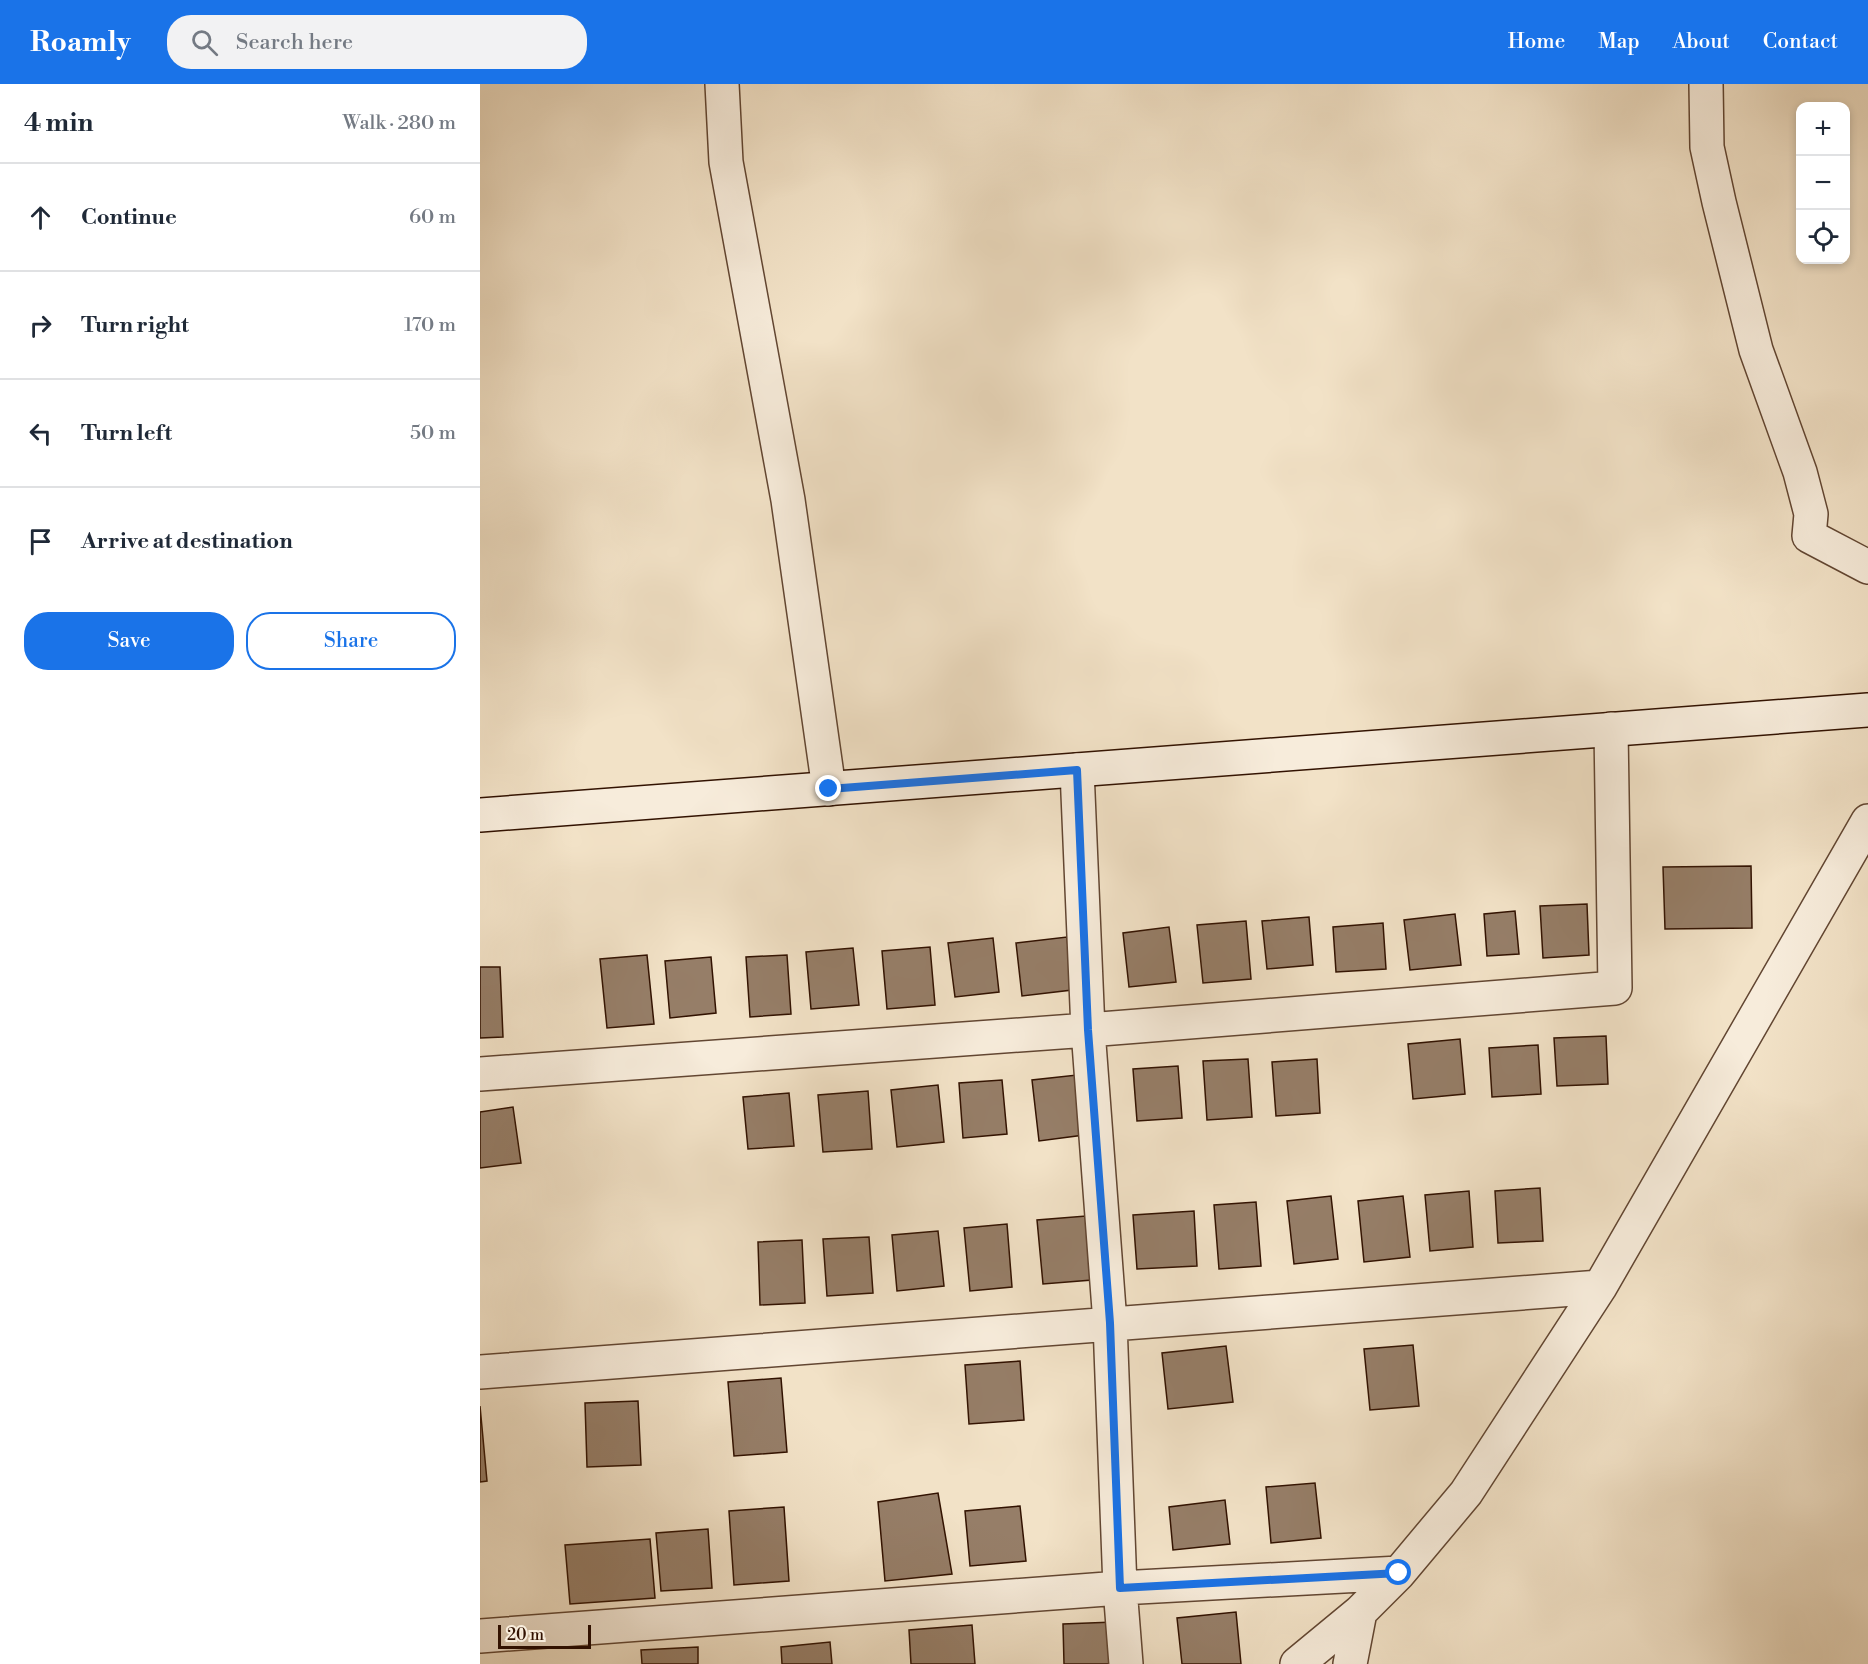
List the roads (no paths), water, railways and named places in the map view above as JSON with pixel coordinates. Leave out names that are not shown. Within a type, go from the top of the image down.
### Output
[{"type":"street","points":[[722,84],[726,162],[788,501],[829,789]]},
{"type":"street","points":[[1706,84],[1707,147],[1719,202],[1756,350],[1809,503],[1811,514],[1809,536],[1868,567]]},
{"type":"street","points":[[480,815],[1868,710]]},
{"type":"street","points":[[480,1074],[1088,1030],[1616,988],[1611,729]]},
{"type":"street","points":[[1077,770],[1088,1030],[1110,1323],[1120,1588],[1126,1664]]},
{"type":"street","points":[[1297,1664],[1360,1611],[1399,1573],[1466,1493],[1600,1287],[1868,821]]},
{"type":"street","points":[[480,1372],[1600,1287]]},
{"type":"street","points":[[480,1636],[1120,1588],[1399,1573]]},
{"type":"street","points":[[1350,1664],[1360,1611]]}]
